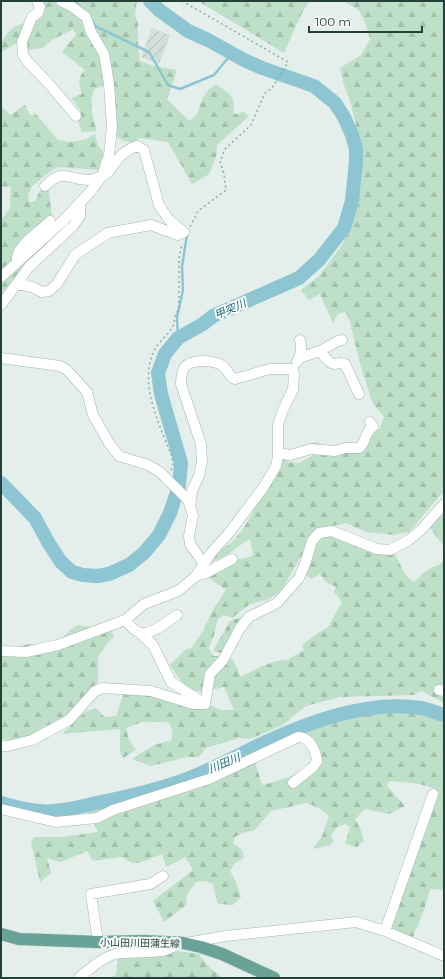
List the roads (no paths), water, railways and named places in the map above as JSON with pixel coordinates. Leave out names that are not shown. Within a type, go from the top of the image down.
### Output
[{"type":"main road","name":"小山田川田蒲生線","points":[[1,934],[19,939],[180,943],[201,947],[222,954],[274,978]]},
{"type":"street","points":[[38,1],[40,7],[38,13],[32,17],[22,42],[24,55],[28,62],[76,116]]},
{"type":"street","points":[[1,278],[16,262],[62,221],[90,192],[102,176],[109,155],[112,127],[108,69],[104,54],[91,32],[86,17],[61,1]]},
{"type":"street","points":[[17,284],[32,287],[42,292],[49,290],[57,284],[75,256],[108,233],[151,225],[178,236],[184,232],[170,220],[159,205],[144,150],[137,146],[129,149],[117,159],[110,171],[102,176],[89,180],[58,176],[45,186]]},
{"type":"street","points":[[1,306],[29,267],[73,226],[80,216],[80,203]]},
{"type":"street","points":[[16,262],[17,256],[24,244],[43,229],[50,221]]},
{"type":"street","points":[[1,651],[26,652],[58,645],[125,620],[144,604],[178,591],[196,576],[211,553],[229,533],[264,488],[276,466],[278,453],[278,425],[293,389],[293,369],[299,358],[301,344],[300,340]]},
{"type":"street","points":[[299,358],[320,351],[342,340]]},
{"type":"street","points":[[320,351],[330,363],[334,364],[341,362],[345,364],[359,394]]},
{"type":"street","points":[[1,358],[60,366],[67,370],[87,392],[93,415],[109,443],[119,456],[148,465],[160,472],[189,503],[193,515],[189,536],[190,544],[204,564]]},
{"type":"street","points":[[189,503],[192,491],[199,476],[202,462],[201,444],[181,384],[181,374],[186,365],[190,362],[209,361],[224,367],[232,378],[236,379],[270,369],[293,369]]},
{"type":"street","points":[[278,453],[290,455],[311,449],[336,451],[345,448],[359,448],[362,446],[367,431],[373,426],[370,422]]},
{"type":"street","points":[[205,704],[210,674],[223,660],[240,628],[249,617],[277,603],[299,578],[312,541],[319,533],[332,531],[377,549],[390,550],[409,540],[421,530],[444,504]]},
{"type":"street","points":[[196,576],[206,573],[232,559]]},
{"type":"street","points":[[140,633],[150,633],[177,615]]},
{"type":"street","points":[[125,620],[133,629],[140,633],[153,645],[171,682],[205,704]]},
{"type":"street","points":[[1,746],[8,746],[32,740],[69,720],[95,691],[103,688],[151,691],[193,704],[205,704]]},
{"type":"street","points":[[1,809],[56,822],[97,818],[113,810],[209,779],[298,737],[302,737],[309,742],[316,754],[317,761],[313,767],[293,783]]},
{"type":"street","points":[[385,931],[433,794]]},
{"type":"street","points":[[98,942],[91,894],[150,884],[163,876]]},
{"type":"street","points":[[79,978],[95,965],[114,954],[133,952],[163,952],[180,943],[226,936],[356,922],[385,931],[444,956]]},
{"type":"waterway","points":[[74,1],[85,12]]},
{"type":"waterway","name":"甲突川","points":[[1,483],[35,518],[61,562],[72,572],[83,575],[97,576],[109,574],[129,565],[144,553],[159,535],[170,513],[179,486],[181,463],[161,394],[158,373],[165,354],[178,338],[203,324],[213,316],[299,278],[319,260],[344,228],[352,201],[356,149],[344,117],[335,103],[314,86],[262,68],[188,31],[159,10],[150,1]]},
{"type":"waterway","points":[[93,22],[95,26],[149,52],[168,85],[180,89],[214,75],[233,52]]},
{"type":"waterway","points":[[178,338],[177,317],[183,290],[182,266],[187,235]]},
{"type":"waterway","name":"川田川","points":[[1,803],[29,810],[53,811],[75,808],[165,787],[222,764],[274,738],[315,722],[357,710],[400,706],[424,709],[444,715]]}]
